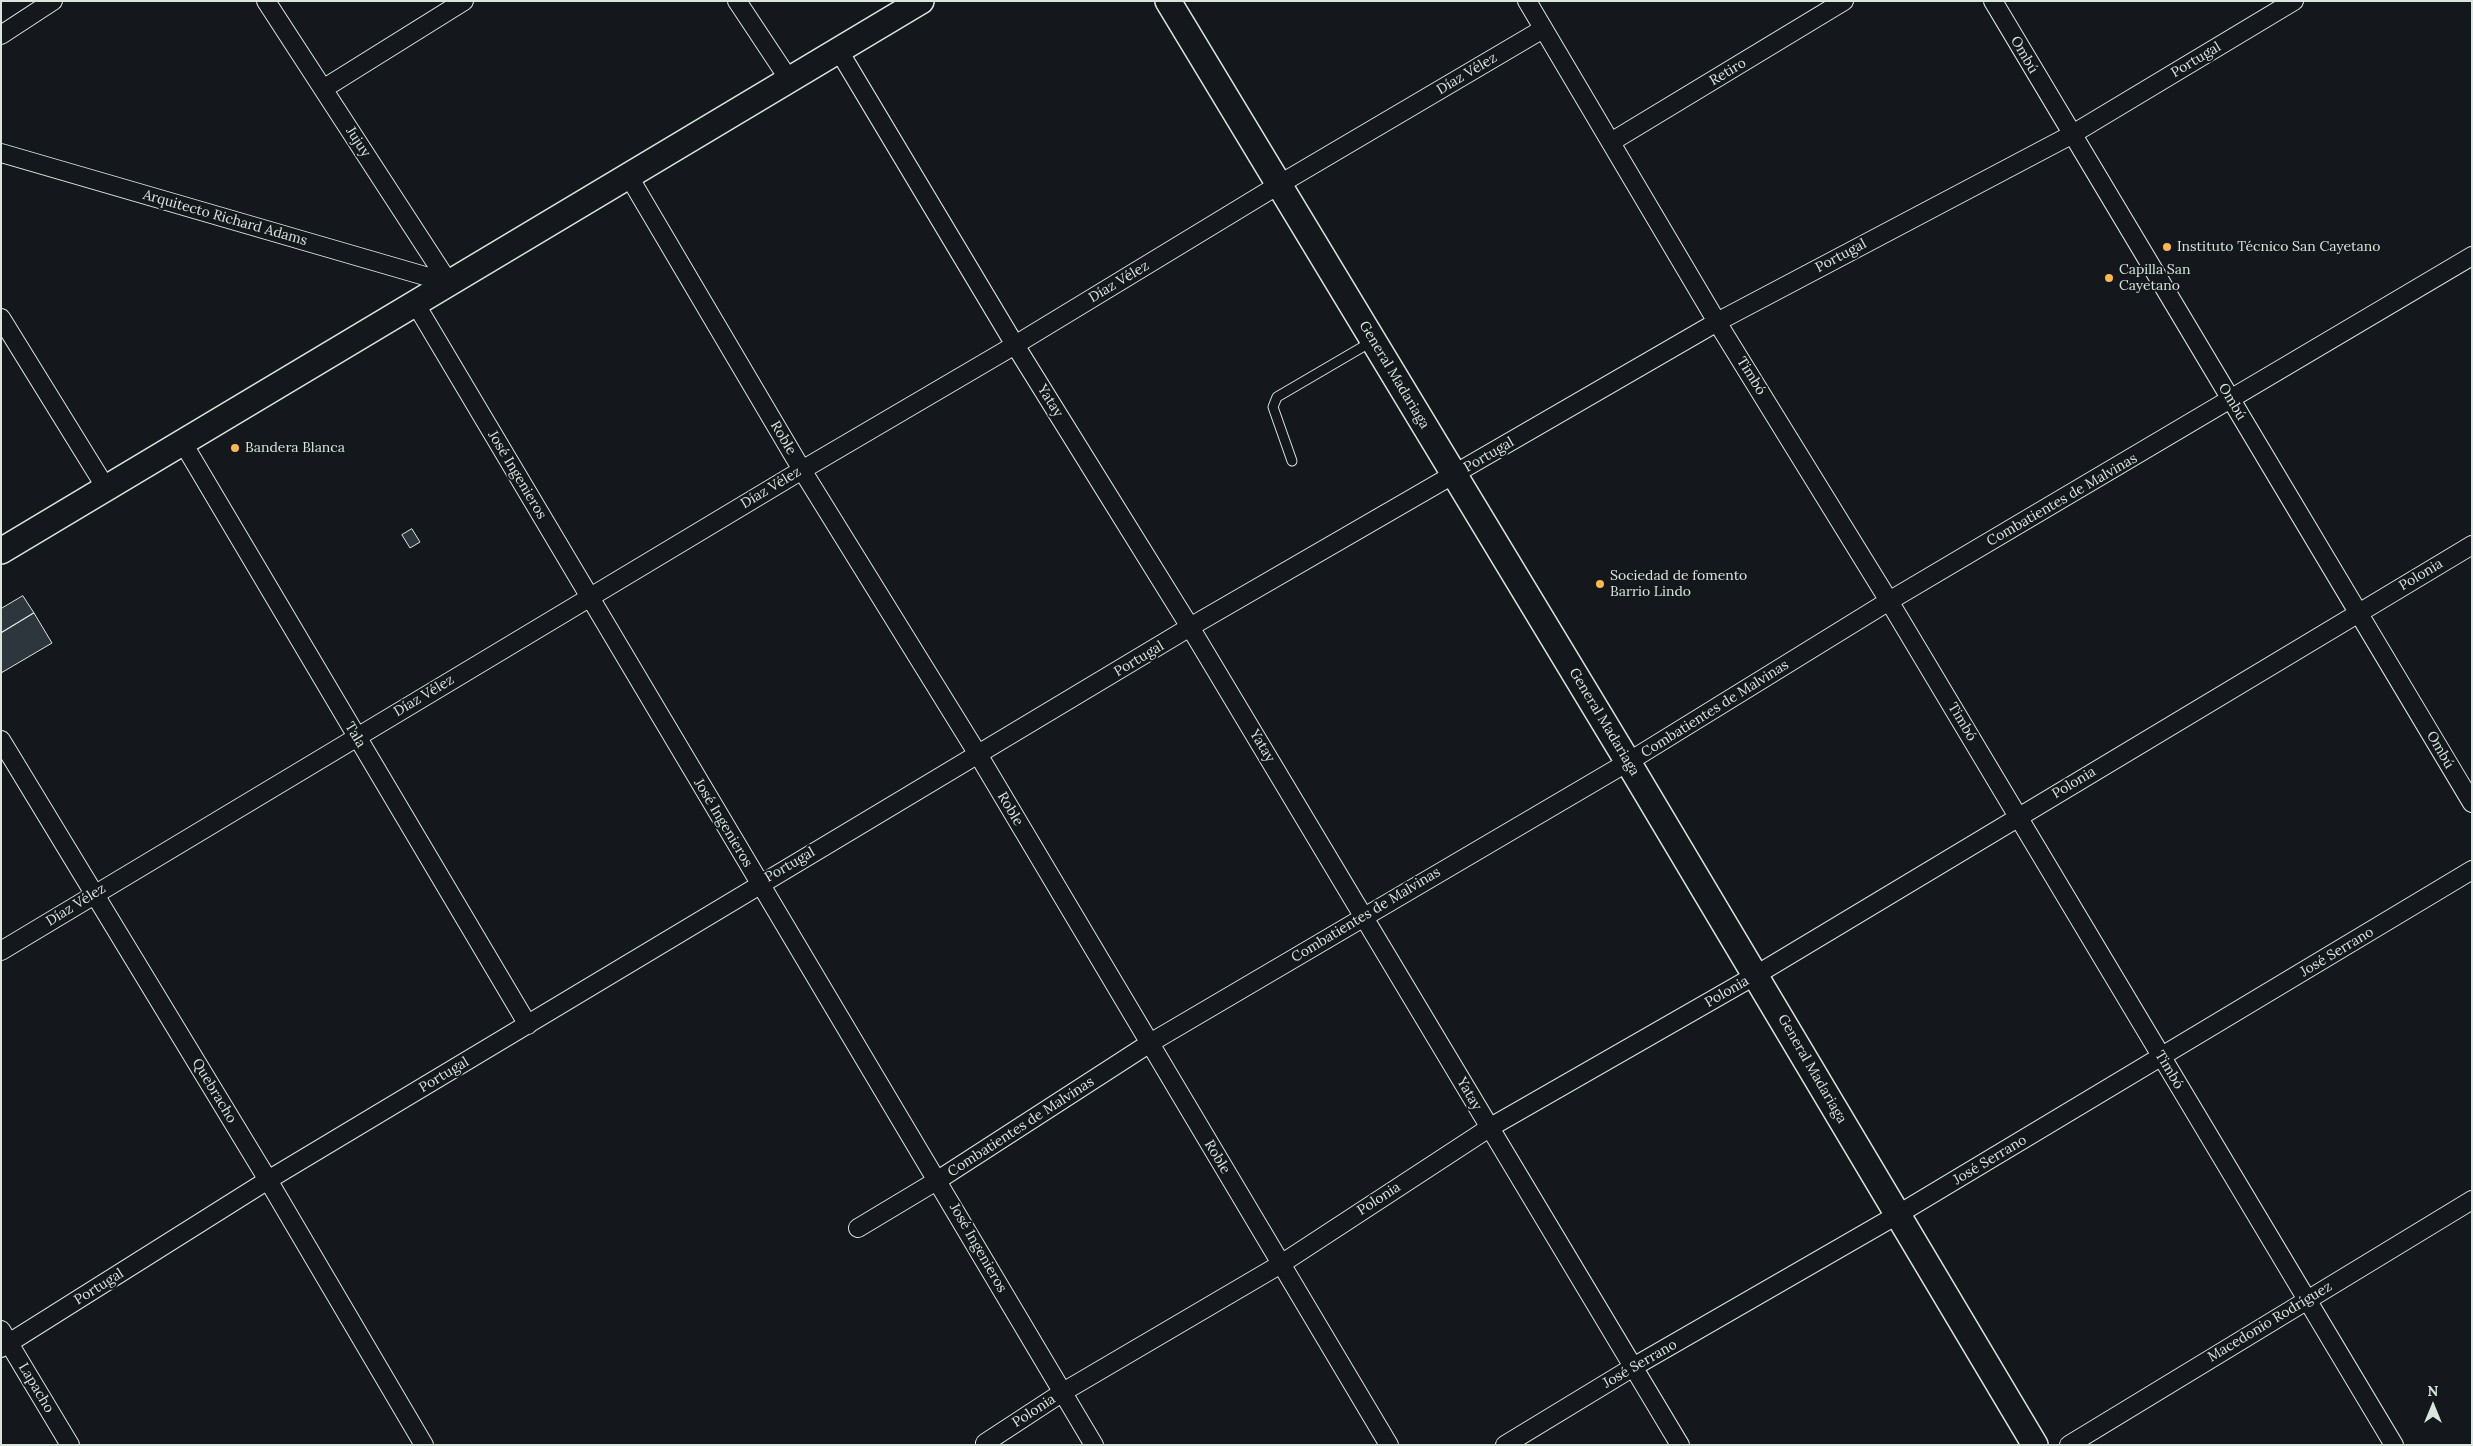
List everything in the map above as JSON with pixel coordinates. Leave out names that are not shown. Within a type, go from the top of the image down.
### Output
[{"type":"street","points":[[1,35],[53,1]]},
{"type":"street","name":"Jujuy","points":[[266,1],[449,283]]},
{"type":"street","points":[[323,89],[464,1]]},
{"type":"street","points":[[737,1],[790,81]]},
{"type":"street","points":[[1,551],[921,1]]},
{"type":"street","name":"General Madariaga","points":[[1168,1],[1756,975],[2035,1445]]},
{"type":"street","name":"Timbó","points":[[1527,1],[1717,322],[1889,601],[2394,1445]]},
{"type":"street","name":"Retiro","points":[[1611,142],[1844,1]]},
{"type":"street","name":"Ombú","points":[[1992,1],[2230,400],[2360,612],[2472,803]]},
{"type":"street","name":"Portugal","points":[[4,1340],[759,884],[979,756],[1190,627],[1454,476],[1717,322],[2071,135],[2294,1]]},
{"type":"street","name":"Díaz Vélez","points":[[1,951],[94,893],[1015,345],[1280,184],[1543,29]]},
{"type":"street","name":"Yatay","points":[[839,50],[1015,345],[1190,627],[1489,1128],[1635,1366],[1680,1445]]},
{"type":"street","name":"Arquitecto Richard Adams","points":[[1,153],[449,283]]},
{"type":"street","name":"Roble","points":[[628,175],[802,470],[979,756],[1389,1445]]},
{"type":"street","name":"Combatientes de Malvinas","points":[[858,1228],[938,1180],[1150,1044],[1364,916],[1628,762],[1889,601],[2472,256]]},
{"type":"street","name":"José Ingenieros","points":[[415,304],[1094,1445]]},
{"type":"street","points":[[1,318],[106,488]]},
{"type":"street","name":"Tala","points":[[183,443],[528,1025]]},
{"type":"street","name":"Polonia","points":[[985,1443],[1063,1392],[1281,1264],[1489,1128],[1756,975],[2472,545]]},
{"type":"street","name":"Quebracho","points":[[1,740],[268,1180],[424,1445]]},
{"type":"street","name":"José Serrano","points":[[1505,1445],[1635,1366],[1897,1215],[2162,1058],[2472,870]]},
{"type":"street","name":"Macedonio Rodríguez","points":[[2069,1445],[2472,1200]]},
{"type":"street","name":"Lapacho","points":[[4,1340],[70,1445]]},
{"type":"lane","points":[[1292,461],[1273,407],[1277,397],[1373,341]]},
{"type":"building","points":[[412,529],[420,542],[410,548],[402,535]]},
{"type":"building","points":[[23,596],[34,613],[1,633],[1,609]]},
{"type":"building","points":[[34,613],[52,643],[1,673],[1,633]]},
{"type":"place","name":"Instituto Técnico San Cayetano","points":[[2167,247]]},
{"type":"place","name":"Capilla San Cayetano","points":[[2109,278]]},
{"type":"place","name":"Bandera Blanca","points":[[235,448]]},
{"type":"place","name":"Sociedad de fomento Barrio Lindo","points":[[1600,584]]}]
